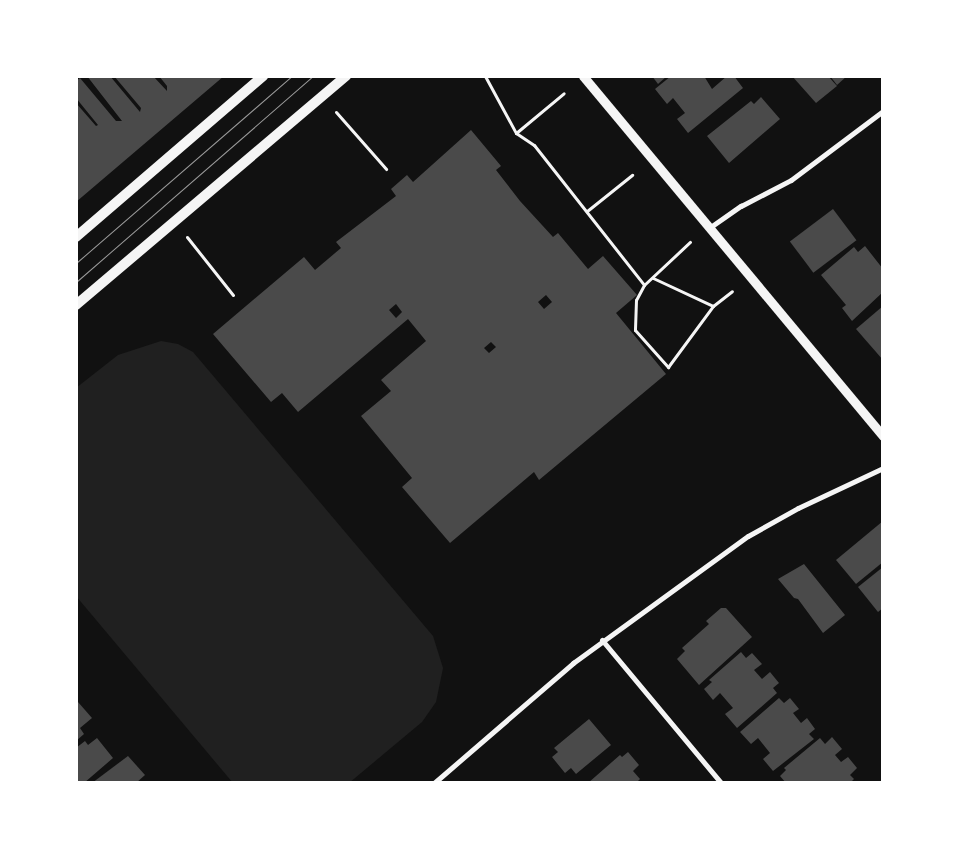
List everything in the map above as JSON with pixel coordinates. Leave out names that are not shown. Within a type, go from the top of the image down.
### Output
[{"type":"main road","points":[[76,237],[263,76]]},
{"type":"main road","points":[[76,305],[346,76]]},
{"type":"street","points":[[583,76],[883,436]]},
{"type":"street","points":[[709,229],[741,206],[791,180],[883,111]]},
{"type":"street","points":[[434,783],[602,640],[748,536],[798,508],[883,468]]},
{"type":"street","points":[[602,640],[721,783]]},
{"type":"path","points":[[485,76],[516,133],[534,144],[644,285]]},
{"type":"path","points":[[516,133],[564,93]]},
{"type":"path","points":[[336,112],[386,169]]},
{"type":"path","points":[[587,212],[632,175]]},
{"type":"path","points":[[187,236],[233,295]]},
{"type":"path","points":[[690,242],[644,285],[636,300],[635,330],[668,367],[713,306],[732,291]]},
{"type":"path","points":[[653,278],[713,306]]},
{"type":"shaded area","points":[[161,341],[178,344],[193,352],[433,636],[443,668],[436,702],[422,722],[349,783],[233,783],[76,596],[76,388],[118,355]]},
{"type":"building","points":[[87,76],[110,76],[140,112],[141,108],[114,76],[153,76],[167,91],[167,86],[159,76],[224,76],[76,202],[76,103],[96,126],[98,125],[76,98],[76,81],[80,78],[116,121],[122,121]]},
{"type":"building","points":[[652,76],[667,76],[658,84]]},
{"type":"building","points":[[671,76],[704,76],[712,89],[727,76],[734,76],[743,88],[688,133],[677,119],[685,113],[673,98],[667,104],[655,89]]},
{"type":"building","points":[[792,76],[828,76],[837,86],[816,103]]},
{"type":"building","points":[[830,76],[847,76],[837,85]]},
{"type":"building","points":[[761,97],[780,119],[729,163],[707,136],[751,101],[754,104]]},
{"type":"building","points":[[471,130],[501,166],[496,170],[520,201],[553,237],[558,233],[588,269],[603,256],[637,295],[616,313],[666,374],[539,480],[534,472],[450,543],[402,487],[412,478],[361,416],[391,391],[381,380],[426,341],[408,319],[298,412],[282,393],[271,402],[213,334],[304,257],[315,270],[341,248],[336,242],[396,196],[391,189],[407,175],[413,182]],"holes":[[[546,295],[552,302],[544,309],[538,302]],[[396,304],[402,312],[396,318],[389,310]],[[491,342],[496,347],[489,353],[484,348]]]},
{"type":"building","points":[[833,209],[856,240],[813,273],[790,241]]},
{"type":"building","points":[[865,246],[883,269],[883,292],[852,321],[842,308],[846,305],[821,275],[854,247],[858,252]]},
{"type":"building","points":[[883,306],[883,360],[856,329]]},
{"type":"building","points":[[883,521],[883,562],[856,584],[836,560]]},
{"type":"building","points":[[804,564],[845,615],[823,633],[798,599],[794,598],[778,579]]},
{"type":"building","points":[[883,567],[883,608],[878,612],[858,587]]},
{"type":"building","points":[[721,608],[726,608],[752,637],[699,685],[677,659],[685,651],[682,648],[709,624],[706,621]]},
{"type":"building","points":[[741,652],[746,658],[752,653],[762,664],[754,670],[762,679],[770,672],[779,683],[773,688],[777,693],[737,728],[725,714],[733,708],[720,693],[713,700],[704,689],[712,682],[709,680]]},
{"type":"building","points":[[779,698],[784,703],[790,698],[799,709],[793,713],[801,723],[807,718],[815,729],[809,734],[814,739],[773,771],[763,759],[770,753],[758,738],[751,744],[740,732]]},
{"type":"building","points":[[78,702],[92,718],[80,728],[84,734],[76,741]]},
{"type":"building","points":[[589,719],[611,745],[576,774],[571,768],[565,773],[552,757],[558,752],[554,748]]},
{"type":"building","points":[[832,737],[842,749],[835,755],[841,762],[848,757],[857,768],[850,775],[854,779],[850,783],[786,783],[780,776],[786,770],[784,768],[820,738],[825,744]]},
{"type":"building","points":[[97,738],[113,758],[84,783],[76,783],[76,748],[85,741],[88,745]]},
{"type":"building","points":[[628,752],[639,765],[633,771],[640,779],[636,783],[588,783],[620,755],[622,757]]},
{"type":"building","points":[[128,756],[145,775],[136,783],[92,783]]},
{"type":"tram line","points":[[76,263],[292,76]]},
{"type":"tram line","points":[[76,282],[313,76]]}]
